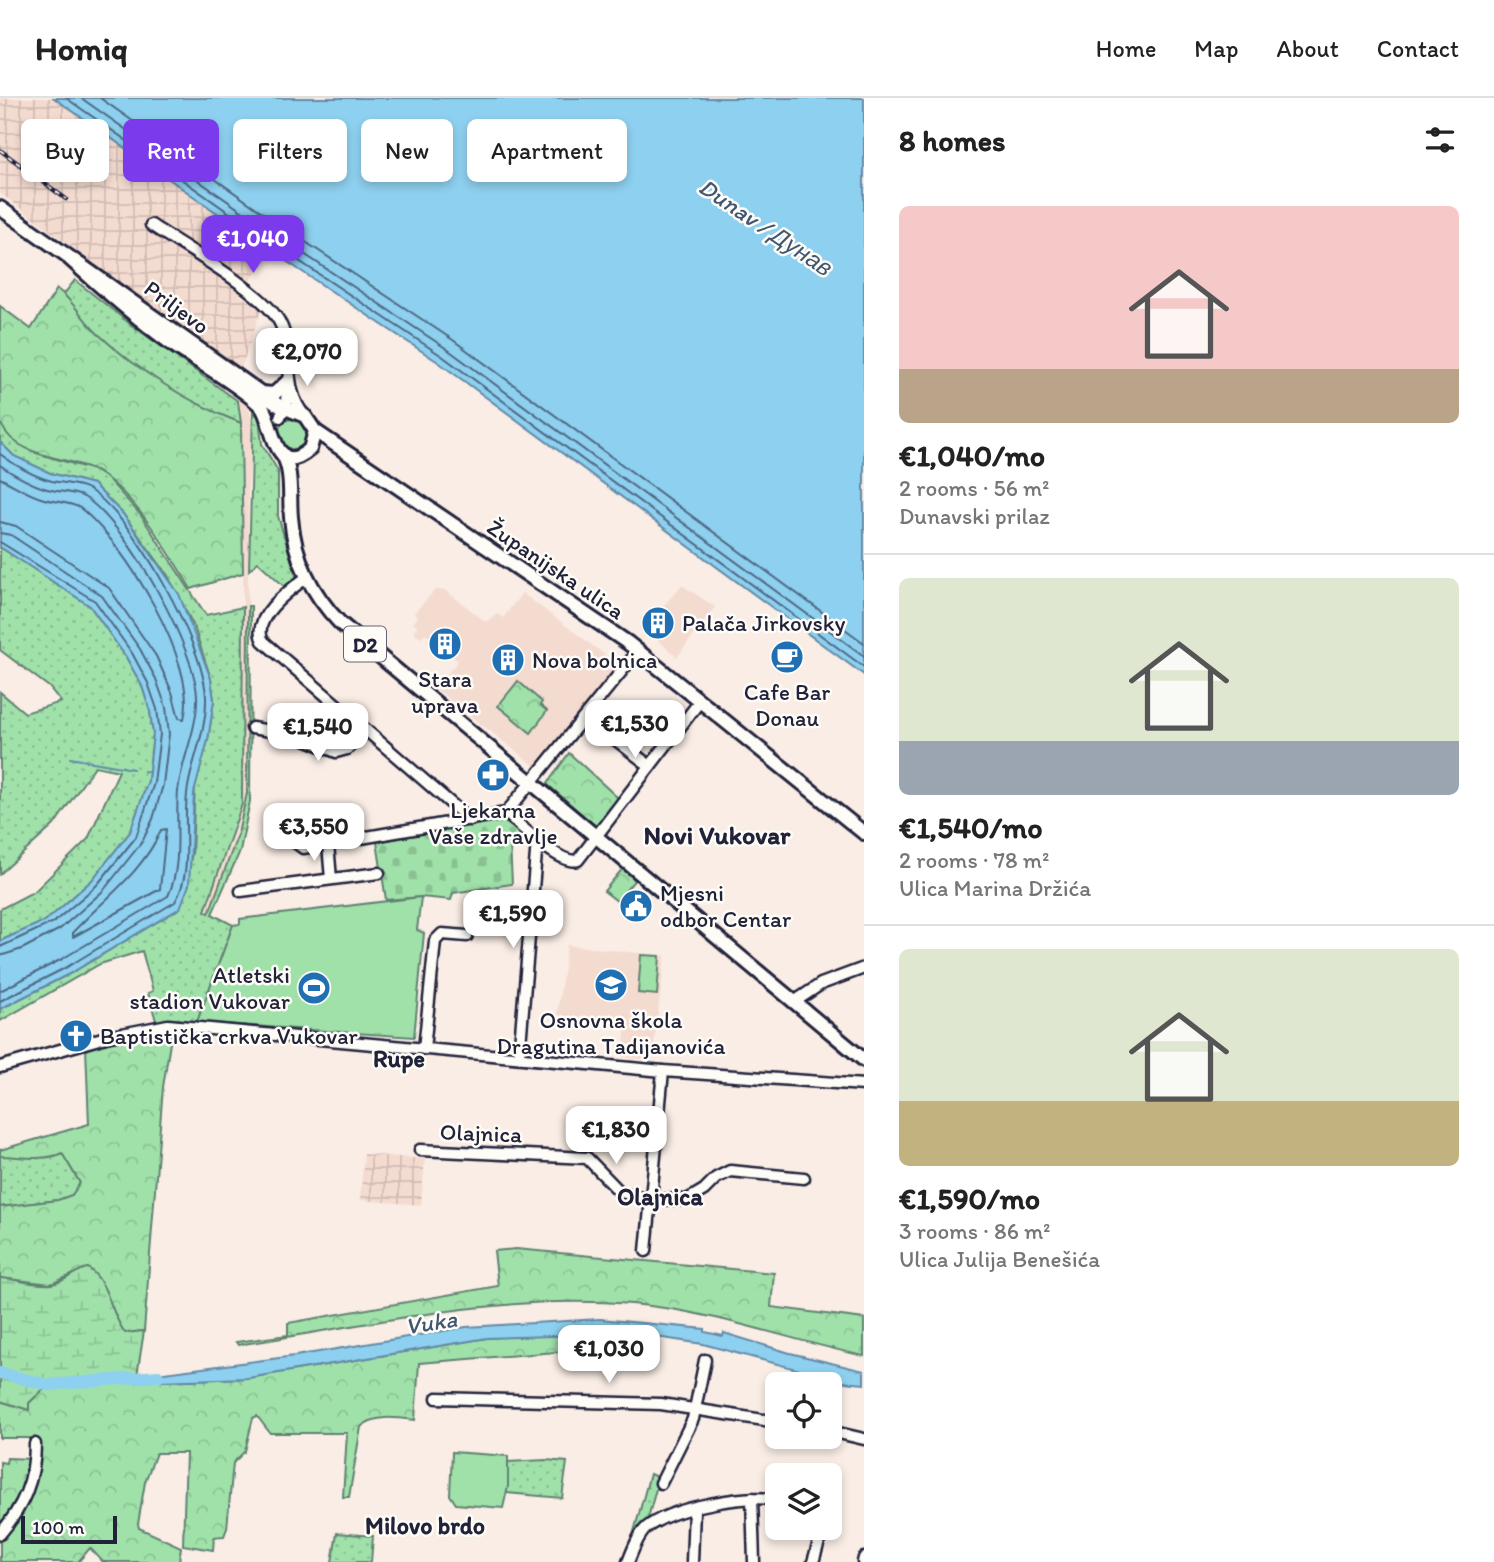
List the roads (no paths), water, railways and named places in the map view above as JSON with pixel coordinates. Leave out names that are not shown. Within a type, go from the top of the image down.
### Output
[{"type":"main road","name":"Priljevo","points":[[0,208],[248,384],[266,411],[272,429]]},
{"type":"main road","name":"Priljevo","points":[[69,258],[160,334],[230,384],[291,414]]},
{"type":"main road","points":[[256,396],[274,394],[287,376]]},
{"type":"main road","points":[[272,429],[291,414]]},
{"type":"main road","name":"D2","points":[[291,414],[315,431]]},
{"type":"main road","name":"D2","points":[[272,429],[273,443],[282,453],[289,470],[292,527],[307,577],[321,602],[340,623],[864,1060]]},
{"type":"main road","points":[[282,453],[292,456],[306,452],[313,444],[315,431]]},
{"type":"main road","name":"Županijska ulica","points":[[315,431],[638,651],[864,833]]},
{"type":"street","points":[[151,225],[245,288],[276,315],[284,331],[291,414]]},
{"type":"street","points":[[287,376],[294,398],[291,414]]},
{"type":"street","points":[[307,577],[264,617],[260,636],[268,646],[470,820]]},
{"type":"street","points":[[295,842],[303,848],[506,813],[638,651]]},
{"type":"street","points":[[506,813],[537,841],[572,862],[578,860],[700,701]]},
{"type":"street","points":[[586,717],[650,766]]},
{"type":"street","points":[[252,728],[295,735],[336,752],[347,750],[366,730]]},
{"type":"street","points":[[519,1057],[537,841]]},
{"type":"street","points":[[328,844],[331,879]]},
{"type":"street","points":[[241,891],[379,873]]},
{"type":"street","points":[[424,1049],[435,941],[442,934],[467,936]]},
{"type":"street","points":[[794,1002],[821,984],[864,968]]},
{"type":"street","points":[[0,1067],[96,1039],[165,1025],[663,1071],[864,1086]]},
{"type":"street","points":[[646,1251],[663,1071]]},
{"type":"street","name":"Olajnica","points":[[420,1150],[587,1158],[620,1192],[650,1199],[687,1200],[730,1171],[804,1178]]},
{"type":"street","points":[[661,1483],[697,1408],[705,1360]]},
{"type":"street","points":[[437,1398],[591,1400],[697,1408],[765,1420]]},
{"type":"street","points":[[842,1433],[864,1438]]},
{"type":"street","points":[[0,1534],[16,1514],[27,1493],[33,1474],[35,1444]]},
{"type":"street","points":[[752,1499],[754,1562]]},
{"type":"street","points":[[628,1562],[639,1538],[650,1525],[728,1500],[765,1500]]},
{"type":"street","points":[[692,1562],[694,1510]]},
{"type":"street","points":[[813,1562],[819,1540]]},
{"type":"water","name":"Dunav / Дунав","points":[[54,98],[864,98],[864,675],[438,362],[173,182],[219,182],[219,119],[123,119],[123,147],[109,137],[109,119],[84,119]]},
{"type":"water","points":[[0,442],[14,456],[50,473],[93,484],[123,514],[179,594],[211,679],[214,700],[208,740],[194,793],[189,885],[180,908],[71,973],[0,1009],[0,941],[45,921],[56,912],[92,880],[130,832],[148,781],[153,734],[150,711],[142,686],[126,657],[90,606],[0,547]]},
{"type":"water","points":[[600,1319],[705,1329],[705,1332],[723,1336],[724,1333],[864,1371],[864,1384],[842,1381],[842,1372],[807,1372],[703,1344],[656,1337],[588,1335],[487,1338],[248,1378],[158,1381],[141,1376],[295,1356],[466,1327]]},
{"type":"waterway","points":[[70,758],[133,769]]},
{"type":"waterway","points":[[144,771],[149,772]]},
{"type":"waterway","name":"Vuka","points":[[0,1373],[48,1385],[158,1376]]},
{"type":"railway","points":[[0,150],[66,199]]},
{"type":"place","name":"Palača Jirkovsky","points":[[658,623]]},
{"type":"place","name":"Stara uprava","points":[[445,644]]},
{"type":"place","name":"Cafe Bar Donau","points":[[787,657]]},
{"type":"place","name":"Nova bolnica","points":[[508,660]]},
{"type":"place","name":"Ljekarna Vaše zdravlje","points":[[493,775]]},
{"type":"place","name":"Mjesni odbor Centar","points":[[636,906]]},
{"type":"place","name":"Osnovna škola Dragutina Tadijanovića","points":[[611,985]]},
{"type":"place","name":"Atletski stadion Vukovar","points":[[314,988]]},
{"type":"place","name":"Baptistička crkva Vukovar","points":[[76,1036]]},
{"type":"district","name":"Novi Vukovar","points":[[717,835]]},
{"type":"district","name":"Rupe","points":[[399,1058]]},
{"type":"district","name":"Olajnica","points":[[660,1196]]},
{"type":"district","name":"Milovo brdo","points":[[425,1525]]}]
